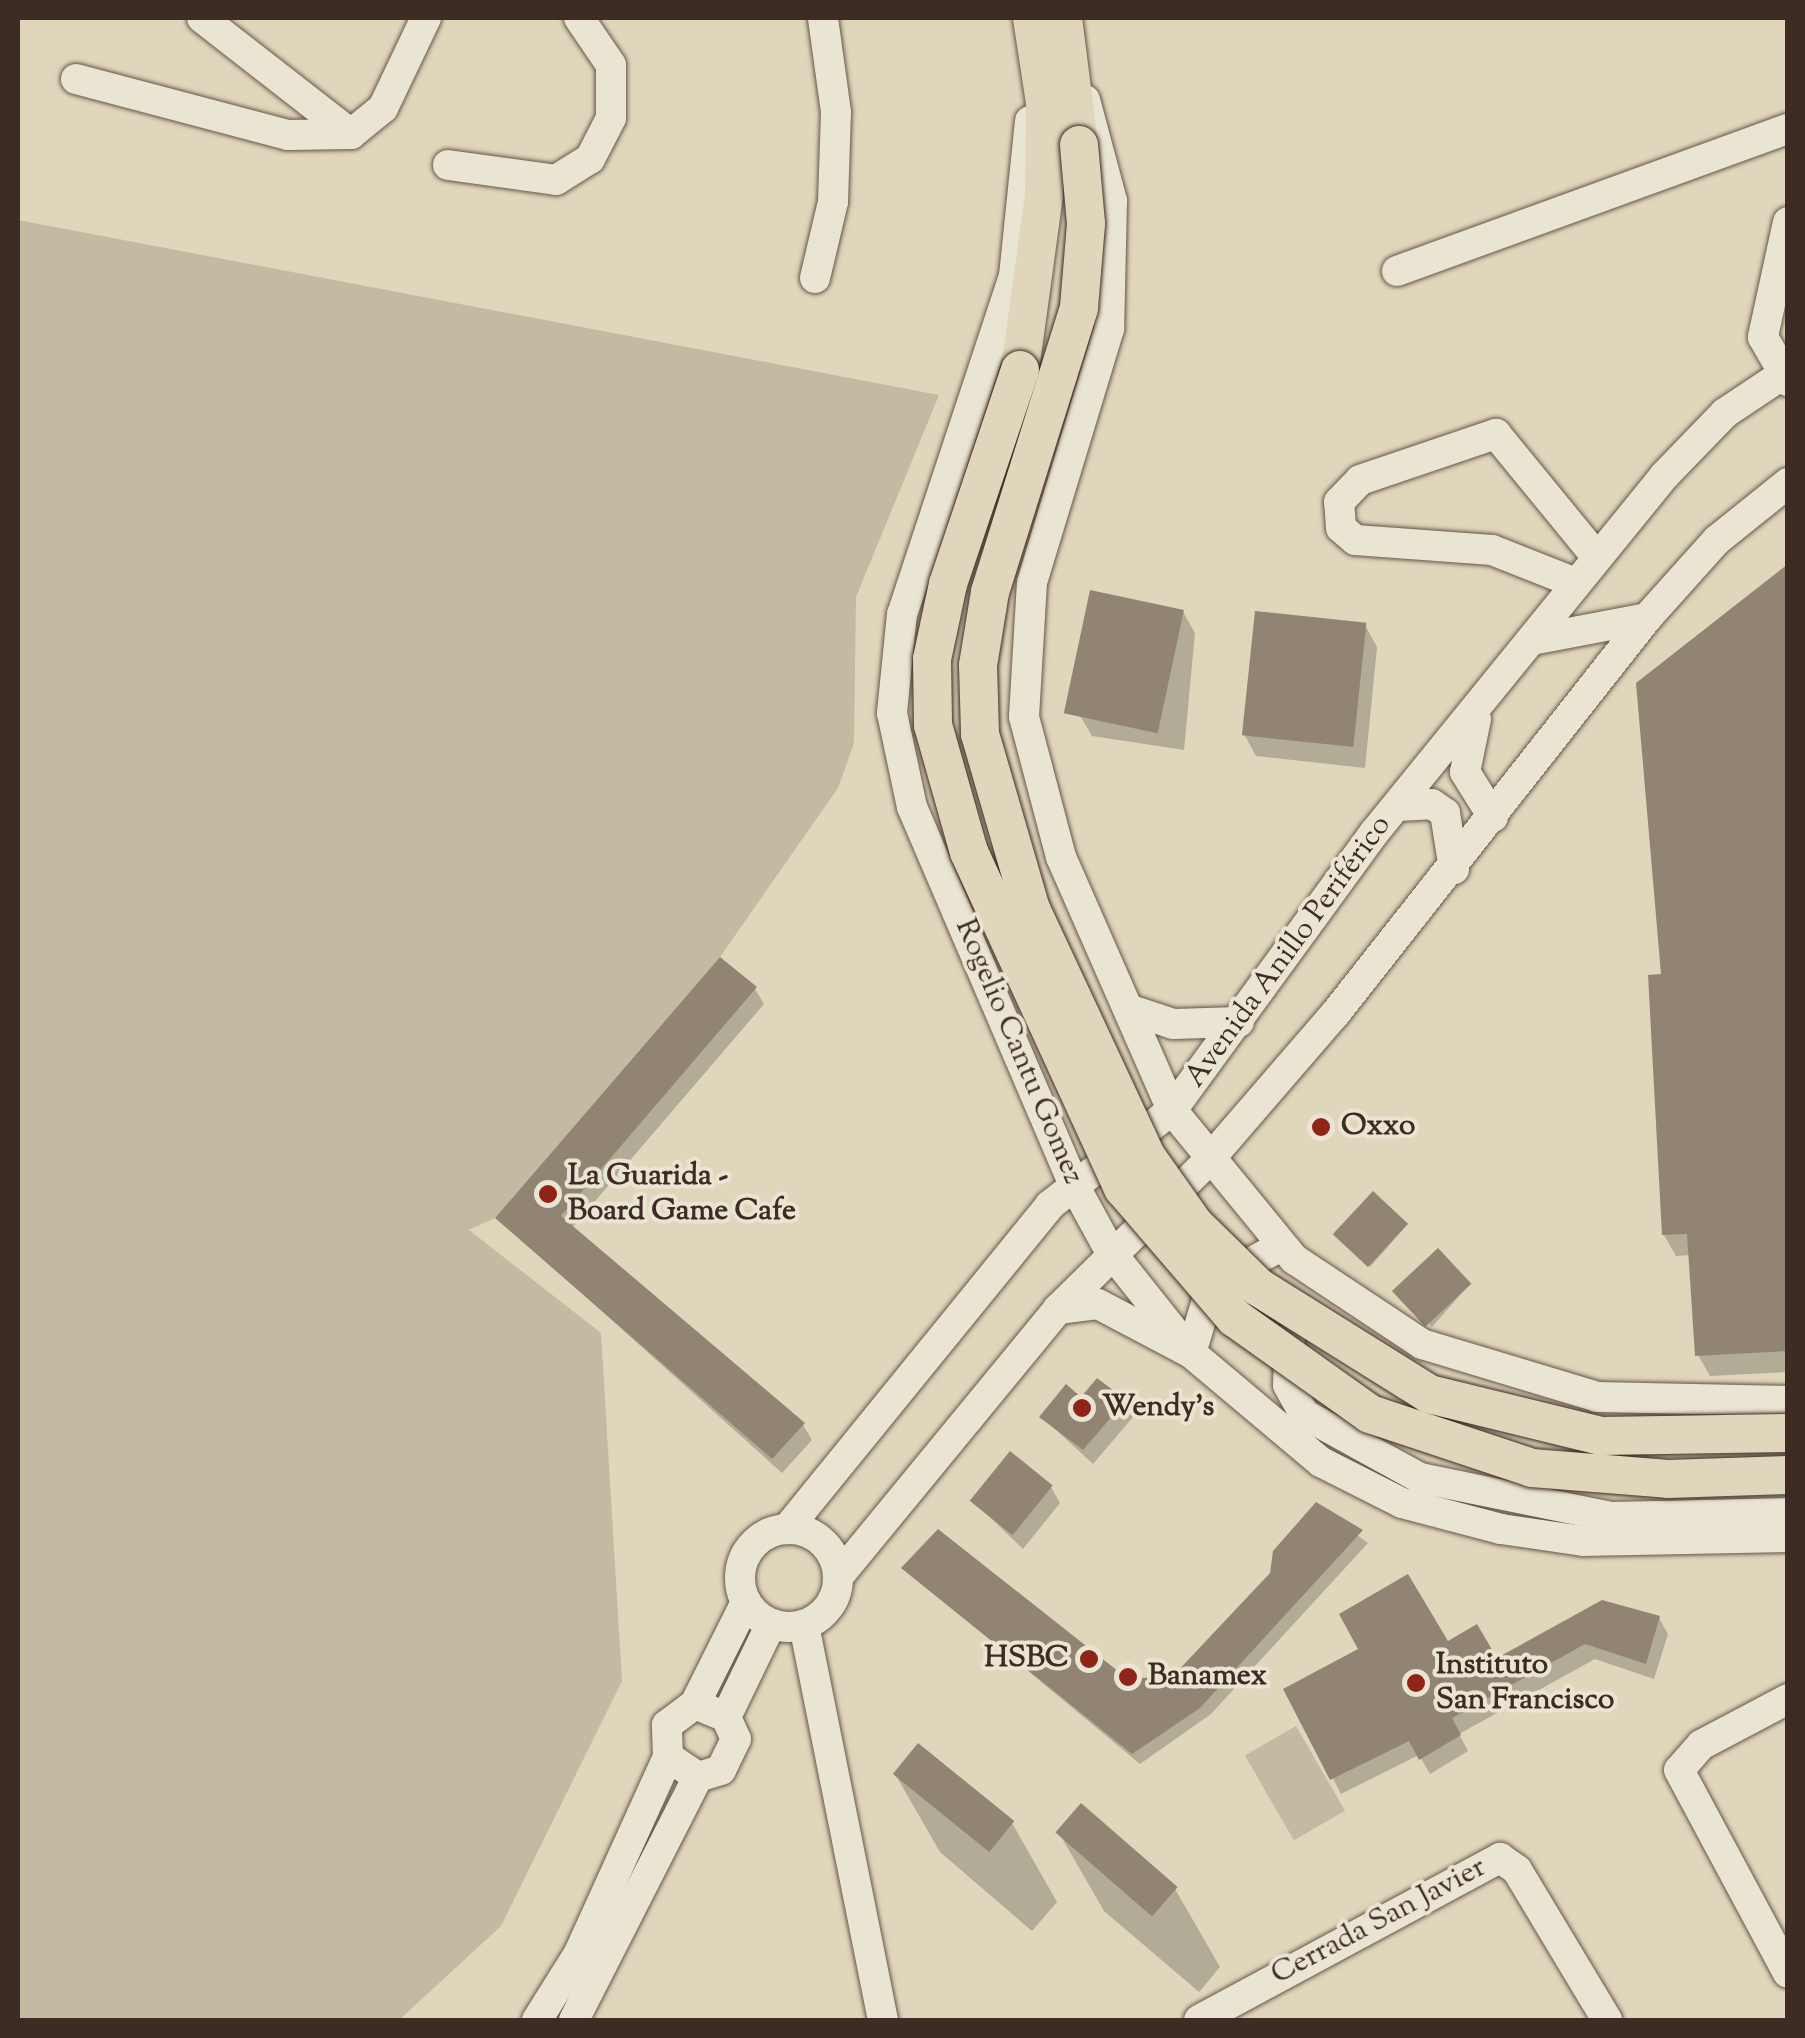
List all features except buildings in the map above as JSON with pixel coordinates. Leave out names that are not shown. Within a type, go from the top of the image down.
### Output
[{"type":"main road","points":[[1032,18],[1051,79],[1079,145],[1086,224],[1079,308],[990,592],[980,734],[1031,908],[1146,1156],[1194,1224],[1258,1287],[1428,1394],[1602,1436],[1788,1433]]},
{"type":"main road","points":[[1063,18],[1051,79],[1038,286],[1020,370],[948,584],[932,658],[933,725],[976,870],[1123,1188],[1235,1318],[1370,1414],[1532,1468],[1668,1479],[1788,1474]]},
{"type":"street","points":[[202,18],[351,134]]},
{"type":"street","points":[[76,79],[288,135],[351,134],[382,108],[426,18]]},
{"type":"street","points":[[448,165],[556,180],[590,159],[611,118],[611,66],[579,18]]},
{"type":"street","points":[[815,278],[835,148],[823,18]]},
{"type":"street","points":[[1014,18],[1022,43],[1099,144],[1116,258],[1092,402],[1032,582],[1024,717],[1061,856],[1172,1110],[1208,1161],[1281,1246],[1315,1278],[1422,1344],[1510,1376],[1683,1406],[1788,1402]]},
{"type":"street","name":"Rogelio Cantu Gomez","points":[[1051,79],[1029,123],[1014,276],[995,352],[902,614],[892,712],[912,808],[1074,1184],[1110,1251],[1191,1353],[1320,1462],[1438,1514],[1583,1541],[1788,1537]]},
{"type":"street","points":[[1397,270],[1788,129]]},
{"type":"street","points":[[1785,376],[1763,337],[1788,222]]},
{"type":"street","name":"Avenida Anillo Periférico","points":[[787,1529],[1074,1184],[1172,1110],[1398,806],[1532,640],[1573,582],[1725,413],[1785,376]]},
{"type":"street","points":[[1573,582],[1492,550],[1355,540],[1341,528],[1340,502],[1360,480],[1496,434],[1517,451],[1552,514],[1596,556]]},
{"type":"street","name":"Avenida Anillo Periférico","points":[[838,1577],[1058,1309],[1110,1251],[1208,1161],[1454,869],[1647,618],[1716,540],[1787,482]]},
{"type":"street","points":[[1532,640],[1647,618]]},
{"type":"street","points":[[1480,706],[1465,772],[1493,817]]},
{"type":"street","points":[[1398,806],[1432,804],[1445,813],[1454,869]]},
{"type":"street","points":[[1128,1009],[1174,1024],[1239,1022]]},
{"type":"street","points":[[1025,1071],[1074,1072],[1097,1059],[1128,1009]]},
{"type":"street","points":[[1058,1309],[1098,1304],[1191,1353],[1212,1284],[1281,1246]]},
{"type":"street","points":[[1315,1278],[1292,1325],[1288,1386],[1304,1414],[1361,1452],[1420,1478],[1548,1511],[1788,1513]]},
{"type":"street","points":[[574,2020],[592,1960],[668,1757],[667,1725],[695,1704],[746,1602],[746,1554],[787,1529],[822,1542],[838,1577],[832,1601],[804,1625],[771,1624],[746,1602]]},
{"type":"street","points":[[537,2020],[592,1960],[698,1776],[720,1770],[734,1751],[726,1716],[771,1624]]},
{"type":"street","points":[[804,1625],[886,2018]]},
{"type":"street","points":[[1788,1699],[1701,1745],[1679,1770],[1774,1911],[1788,1974]]},
{"type":"street","points":[[695,1704],[726,1716]]},
{"type":"street","points":[[668,1757],[698,1776]]},
{"type":"street","name":"Cerrada San Javier","points":[[1199,2020],[1490,1860],[1508,1861],[1590,2017]]},
{"type":"shaded area","points":[[18,220],[939,395],[856,597],[854,743],[838,788],[720,957],[495,1218],[469,1230],[601,1333],[622,1681],[501,1926],[399,2020],[18,2020]]},
{"type":"shaded area","points":[[1296,1726],[1345,1811],[1294,1840],[1245,1756]]},
{"type":"place","name":"Oxxo","points":[[1321,1127]]},
{"type":"place","name":"La Guarida - Board Game Cafe","points":[[548,1194]]},
{"type":"place","name":"Wendy's","points":[[1082,1408]]},
{"type":"place","name":"HSBC","points":[[1089,1659]]},
{"type":"place","name":"Banamex","points":[[1128,1677]]},
{"type":"place","name":"Instituto San Francisco","points":[[1416,1683]]}]
